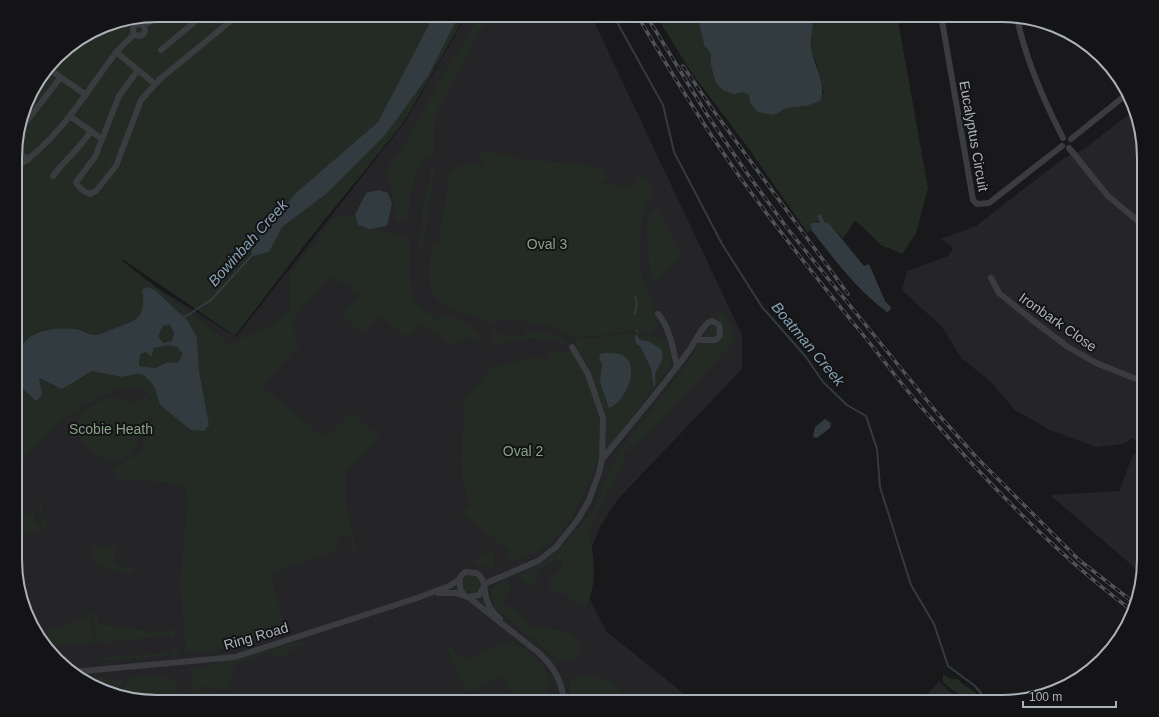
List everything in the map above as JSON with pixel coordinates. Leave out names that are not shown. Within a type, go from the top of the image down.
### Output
[{"type":"street","points":[[134,34],[134,26],[139,24],[143,26],[148,22]]},
{"type":"street","points":[[161,50],[194,22]]},
{"type":"street","points":[[138,70],[120,96],[95,158],[76,182],[78,186],[90,194],[96,191],[116,166],[141,100],[155,84],[230,22]]},
{"type":"street","name":"Eucalyptus Circuit","points":[[941,22],[973,200],[977,204],[989,203],[1062,146]]},
{"type":"street","points":[[1018,23],[1020,35],[1048,110],[1063,138],[1061,142],[1062,146],[1069,148],[1108,196],[1137,220]]},
{"type":"street","points":[[134,34],[138,36],[143,35],[145,30],[143,26]]},
{"type":"street","points":[[22,164],[28,160],[71,117],[116,52],[134,34]]},
{"type":"street","points":[[116,52],[155,84]]},
{"type":"street","points":[[52,72],[86,95]]},
{"type":"street","points":[[28,119],[60,78]]},
{"type":"street","points":[[1063,138],[1071,139],[1123,97]]},
{"type":"street","points":[[71,117],[90,132],[102,139]]},
{"type":"street","points":[[53,176],[90,132]]},
{"type":"street","points":[[1069,148],[1072,145],[1071,139]]},
{"type":"street","points":[[22,155],[28,160]]},
{"type":"street","name":"Ironbark Close","points":[[991,278],[999,293],[1068,347],[1096,362],[1137,379]]},
{"type":"street","points":[[658,314],[663,320],[669,335],[677,367]]},
{"type":"street","points":[[602,459],[677,367],[697,340]]},
{"type":"street","points":[[459,580],[460,589],[466,597],[479,595],[484,585],[495,578],[538,561],[556,547],[579,518],[589,500],[599,473],[602,459],[603,418],[588,374],[572,347]]},
{"type":"street","name":"Ring Road","points":[[81,671],[235,657],[417,598],[449,586],[459,580],[462,574],[468,571],[482,576],[490,608],[505,624]]},
{"type":"street","points":[[482,576],[495,578]]},
{"type":"street","name":"Ring Road","points":[[417,598],[445,592],[466,597],[505,624],[539,652],[554,668],[559,677],[563,695]]},
{"type":"shaded area","points":[[430,22],[455,22],[428,76],[386,134],[327,193],[282,227],[269,252],[254,256],[249,249],[296,193],[378,122]]},
{"type":"shaded area","points":[[463,22],[594,22],[742,335],[742,369],[618,499],[601,525],[589,554],[589,597],[606,631],[685,695],[157,695],[130,692],[113,688],[97,681],[61,656],[50,642],[40,628],[32,612],[23,578],[22,252],[119,264],[236,337],[405,122]]},
{"type":"shaded area","points":[[699,22],[813,22],[811,49],[822,83],[822,95],[820,101],[806,106],[787,108],[774,115],[758,112],[750,103],[749,95],[742,92],[734,94],[723,90],[716,83],[711,65],[711,54],[704,45]]},
{"type":"shaded area","points":[[1130,114],[1137,148],[1137,442],[1133,438],[1124,444],[1096,447],[1050,430],[1015,410],[990,381],[961,358],[943,328],[902,290],[907,271],[948,256],[953,248],[941,239],[976,226],[1064,158],[1084,149]]},
{"type":"shaded area","points":[[379,190],[388,193],[392,204],[387,226],[370,229],[358,225],[355,215],[366,193]]},
{"type":"shaded area","points":[[821,214],[825,223],[828,222],[864,266],[869,264],[885,301],[891,307],[890,310],[887,312],[856,284],[812,231],[810,224],[820,223],[817,216]]},
{"type":"shaded area","points":[[148,287],[155,290],[188,321],[197,338],[199,371],[209,425],[204,431],[191,430],[160,405],[154,386],[144,375],[137,374],[122,377],[92,371],[62,389],[39,378],[42,395],[36,401],[22,387],[22,346],[28,338],[42,331],[59,329],[75,329],[97,335],[135,320],[142,312],[142,290]],"holes":[[[170,324],[174,333],[172,341],[163,343],[158,336],[163,326]],[[169,345],[177,347],[183,354],[178,363],[169,362],[155,368],[139,366],[140,354],[146,352],[151,357],[154,348]]]},
{"type":"shaded area","points":[[637,334],[640,340],[648,341],[662,350],[662,359],[655,374],[654,388],[651,369],[640,346],[636,344],[635,337]]},
{"type":"shaded area","points":[[600,354],[620,354],[627,358],[631,373],[630,382],[621,398],[609,408],[600,382],[602,364],[599,358]]},
{"type":"shaded area","points":[[825,419],[831,423],[830,428],[817,438],[813,437],[815,427]]},
{"type":"shaded area","points":[[1137,450],[1137,570],[1050,495],[1119,491],[1133,455]]},
{"type":"shaded area","points":[[939,681],[954,695],[927,695]]},
{"type":"green space","name":"Scobie Heath","points":[[462,22],[404,122],[310,238],[235,336],[124,260],[121,260],[232,346],[242,338],[272,325],[290,311],[289,275],[335,216],[355,215],[358,225],[409,238],[411,293],[416,303],[438,321],[445,313],[463,322],[474,330],[481,340],[483,347],[468,336],[463,341],[459,338],[453,345],[423,324],[406,337],[380,316],[363,333],[340,315],[362,295],[330,276],[292,321],[299,346],[262,386],[324,438],[352,413],[381,438],[346,471],[346,504],[357,552],[354,554],[350,535],[338,538],[337,550],[271,574],[286,632],[236,647],[186,654],[180,581],[188,497],[182,484],[120,479],[113,469],[140,452],[149,425],[157,411],[143,428],[131,453],[123,459],[114,461],[106,460],[90,449],[82,441],[72,425],[85,411],[100,401],[107,399],[116,398],[134,404],[145,395],[157,409],[143,387],[116,390],[86,405],[61,421],[26,456],[22,457],[22,388],[26,393],[39,378],[62,389],[92,371],[122,377],[137,374],[144,375],[154,386],[160,406],[209,425],[199,371],[197,338],[188,321],[155,290],[142,290],[143,310],[135,321],[96,335],[76,329],[60,329],[22,351],[23,139],[29,113],[40,89],[55,68],[68,55],[89,40],[105,32],[139,23]]},
{"type":"green space","points":[[477,22],[488,22],[480,30],[435,116],[433,156],[426,158],[414,180],[409,203],[409,220],[396,220],[386,169],[403,147],[444,73]]},
{"type":"green space","points":[[660,22],[699,22],[704,45],[711,54],[711,65],[742,92],[749,95],[750,103],[774,115],[787,108],[806,106],[824,93],[817,64],[811,52],[813,22],[898,22],[928,188],[916,233],[902,254],[881,245],[855,220],[843,239],[828,222],[810,225],[812,231],[807,232],[749,149],[689,69]]},
{"type":"green space","name":"Oval 3","points":[[484,150],[527,160],[574,163],[605,170],[606,179],[600,183],[633,188],[637,183],[636,175],[646,179],[650,184],[652,195],[647,200],[642,220],[640,245],[641,268],[643,278],[650,295],[655,317],[660,327],[653,329],[653,332],[650,334],[630,331],[595,336],[572,336],[550,326],[532,321],[529,326],[526,325],[526,321],[497,319],[496,324],[490,323],[455,310],[436,298],[431,291],[429,282],[430,260],[433,245],[438,246],[450,171],[461,165],[471,164],[536,173],[484,165],[479,159]]},
{"type":"green space","points":[[433,167],[439,170],[435,169],[422,252],[426,253],[423,256],[420,252],[419,231],[423,230],[422,207],[431,175],[428,173]]},
{"type":"green space","points":[[657,208],[681,256],[654,284],[648,256],[647,229],[650,210]]},
{"type":"green space","points":[[720,312],[725,314],[736,341],[650,431],[624,453],[624,464],[588,531],[594,561],[594,572],[592,592],[584,610],[561,592],[550,590],[550,579],[562,568],[563,562],[555,560],[538,571],[535,583],[529,587],[518,576],[543,563],[568,541],[595,507],[612,466],[628,439],[684,368]]},
{"type":"green space","points":[[170,324],[174,334],[172,341],[163,343],[158,336],[163,326]]},
{"type":"green space","points":[[496,329],[496,334],[525,336],[526,331],[554,335],[560,337],[567,344],[561,347],[559,341],[534,338],[505,340],[505,344],[499,344],[493,341],[491,335],[492,331]]},
{"type":"green space","name":"Oval 2","points":[[626,333],[636,334],[645,359],[651,369],[654,388],[597,462],[585,493],[570,520],[559,535],[538,552],[506,563],[510,551],[461,513],[469,505],[463,479],[461,460],[464,408],[461,405],[494,364],[500,367],[530,358],[550,360],[552,356],[547,355],[548,350],[564,353],[575,348],[575,337],[596,338]]},
{"type":"green space","points":[[637,334],[664,339],[669,346],[672,356],[671,367],[655,386],[656,372],[663,357],[662,350],[648,341],[640,340]]},
{"type":"green space","points":[[169,345],[177,347],[183,354],[178,363],[169,362],[155,368],[139,366],[140,354],[146,352],[153,354],[154,348]]},
{"type":"green space","points":[[37,501],[40,501],[47,527],[22,536],[22,519],[25,519],[24,516],[33,513],[36,524],[43,522]]},
{"type":"green space","points":[[93,546],[116,547],[114,565],[133,568],[133,573],[112,569],[99,564],[94,560],[92,554]]},
{"type":"green space","points":[[492,550],[494,552],[494,570],[473,563]]},
{"type":"green space","points":[[467,575],[475,575],[480,580],[478,591],[475,593],[467,593],[462,588],[462,580]]},
{"type":"green space","points":[[507,580],[511,590],[502,602],[521,615],[529,624],[536,627],[565,631],[571,635],[577,641],[582,650],[576,658],[561,663],[494,607],[491,589],[497,584]]},
{"type":"green space","points":[[85,608],[87,608],[94,642],[53,646],[43,632],[88,617]]},
{"type":"green space","points":[[91,612],[98,616],[98,624],[166,633],[167,629],[174,630],[176,637],[172,641],[171,636],[98,643]]},
{"type":"green space","points":[[304,640],[303,645],[287,653],[283,658],[268,653],[235,665],[227,690],[203,686],[198,695],[190,695],[193,669]]},
{"type":"green space","points":[[511,640],[526,650],[544,668],[548,684],[546,694],[512,695],[503,676],[467,692],[447,648],[452,647],[465,661]]},
{"type":"green space","points":[[173,647],[177,649],[179,653],[174,659],[173,655],[100,661],[99,658],[173,652]]},
{"type":"green space","points":[[943,674],[950,679],[958,679],[978,695],[959,695],[943,682]]},
{"type":"green space","points":[[583,675],[611,681],[620,693],[618,695],[570,695],[569,683],[574,677]]},
{"type":"green space","points":[[100,677],[106,679],[123,680],[123,685],[118,689],[93,678]]},
{"type":"green space","points":[[132,677],[165,677],[177,683],[178,695],[139,694],[125,691],[124,689],[127,685],[127,681]]},
{"type":"green space","points":[[205,691],[218,695],[204,695]]},
{"type":"waterway","name":"Boatman Creek","points":[[617,22],[663,105],[674,152],[722,244],[762,307],[806,357],[823,382],[847,405],[866,416],[877,449],[880,487],[911,585],[934,624],[948,666],[975,686],[982,695]]},
{"type":"waterway","name":"Bowinbah Creek","points":[[183,318],[211,300],[254,253]]},
{"type":"waterway","points":[[635,297],[637,303],[635,314]]},
{"type":"railway","points":[[641,22],[714,140],[771,220],[914,398],[977,469],[1026,519],[1077,566],[1128,608]]},
{"type":"railway","points":[[650,22],[706,113],[787,228],[938,414],[977,458],[1079,560],[1131,600]]},
{"type":"railway","points":[[683,66],[713,110],[848,294]]}]
